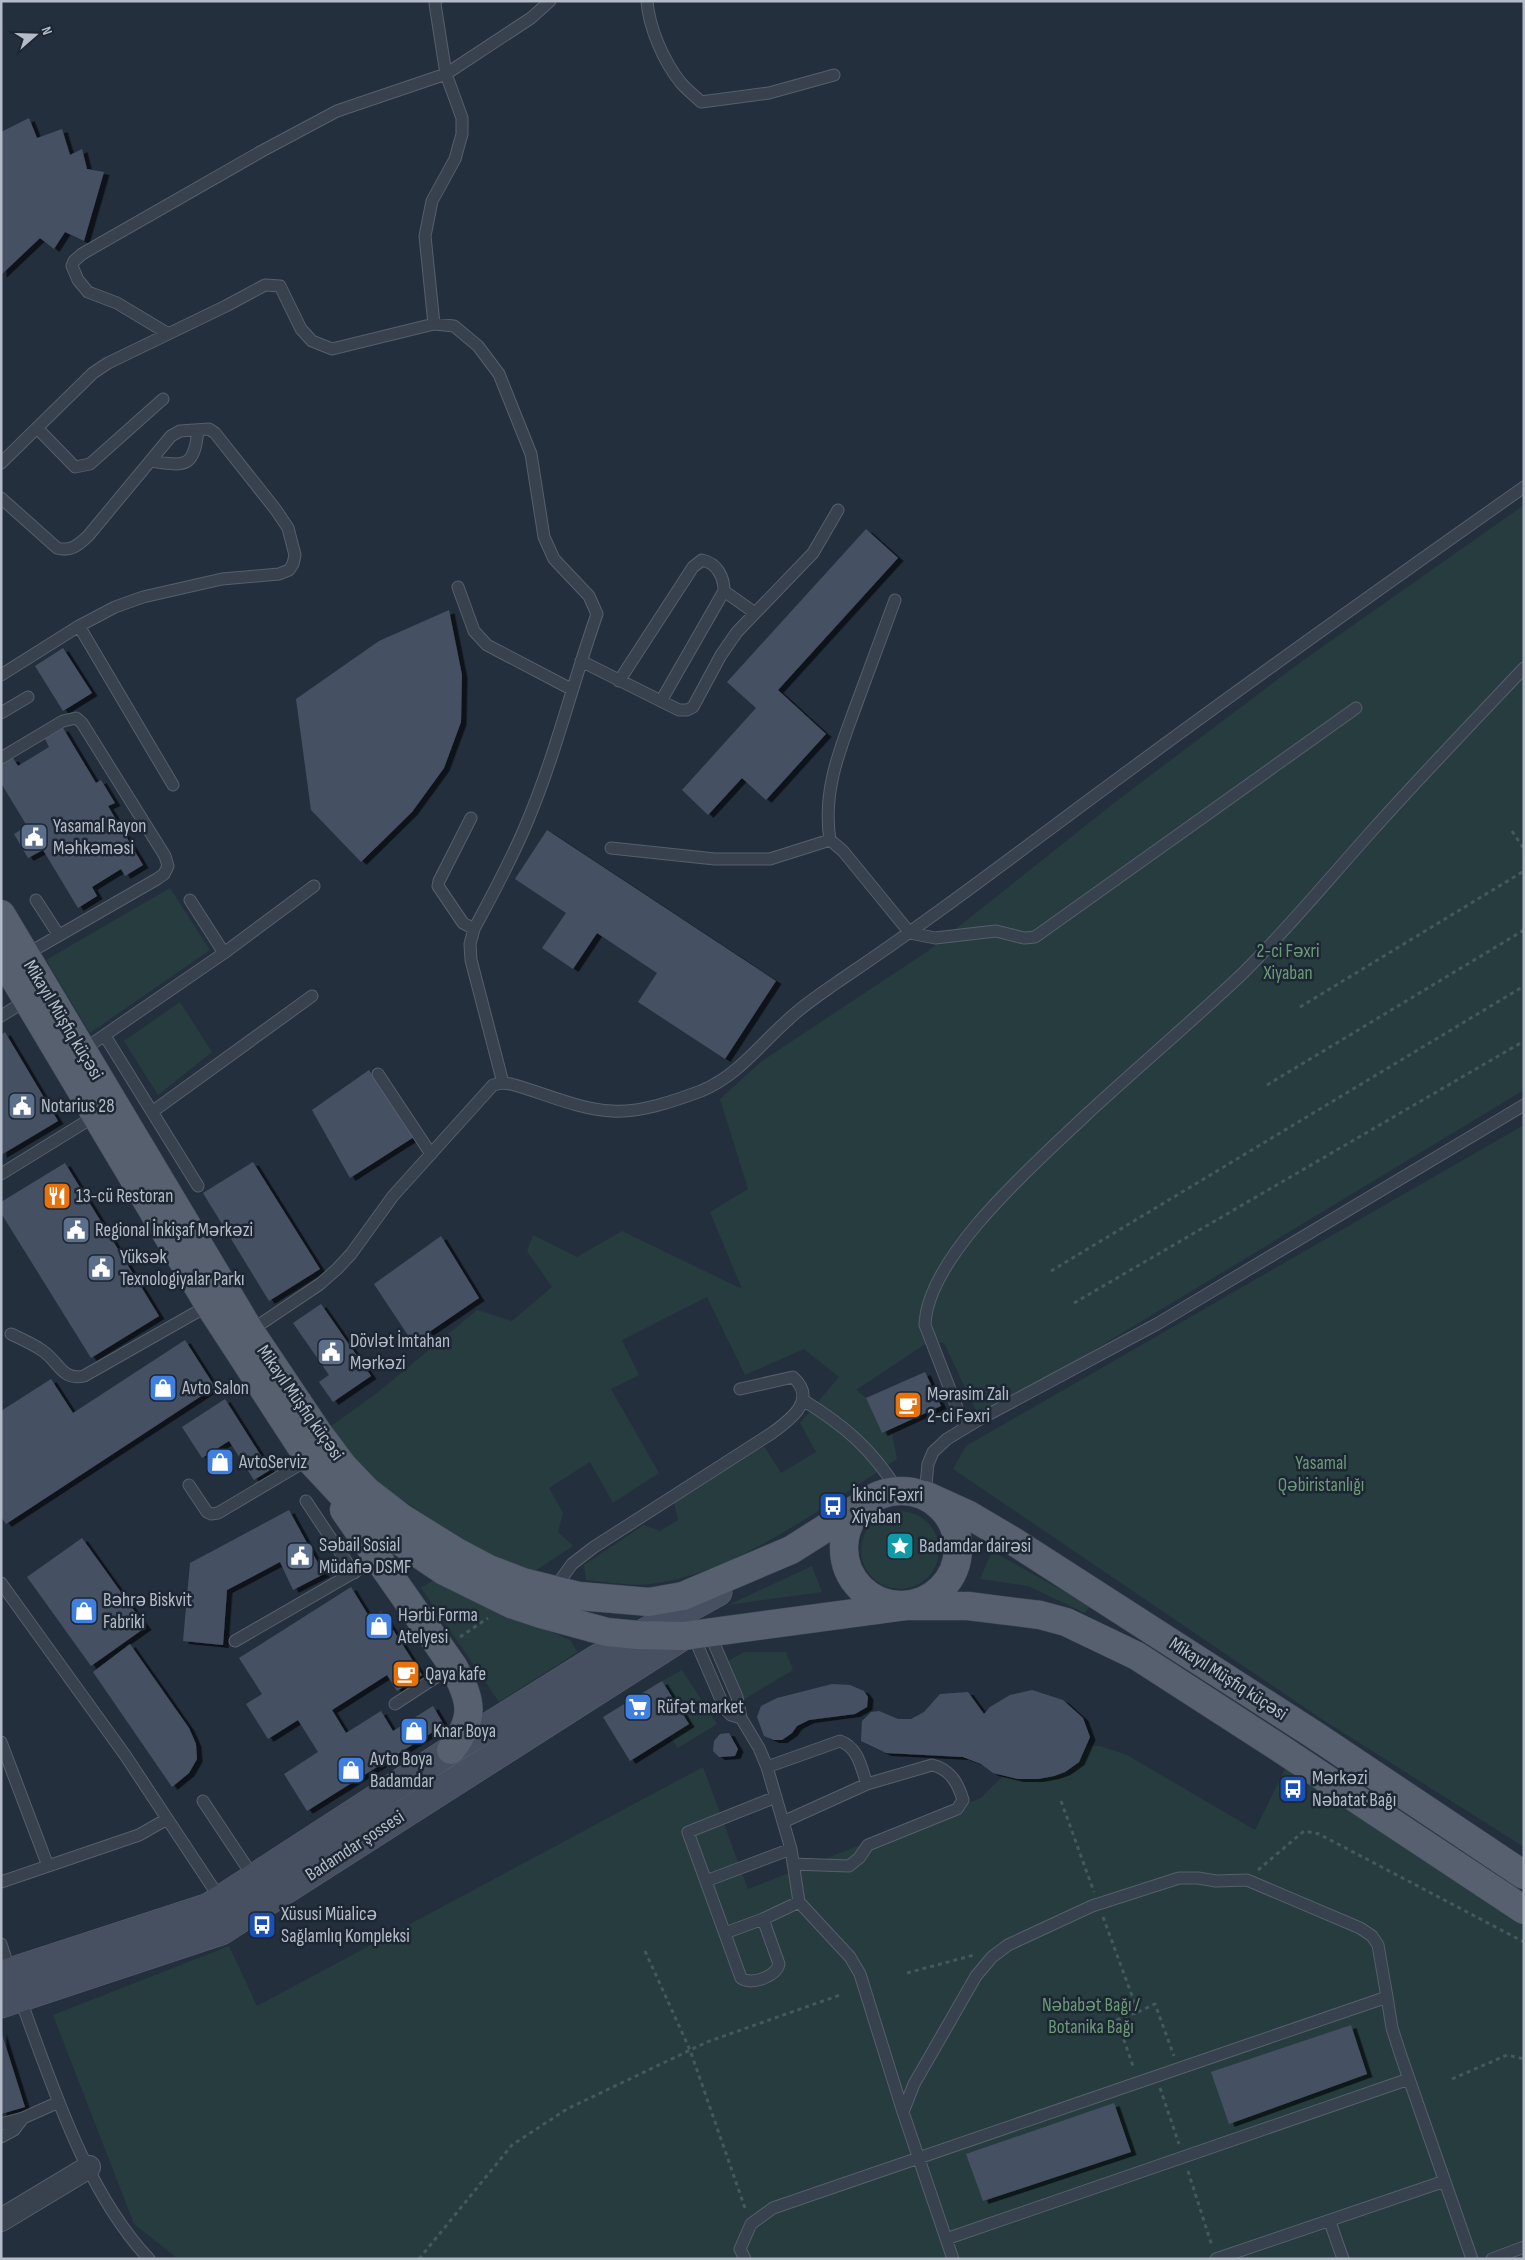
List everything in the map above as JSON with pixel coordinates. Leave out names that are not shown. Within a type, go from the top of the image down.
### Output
[{"type":"main road","name":"Mikayıl Müşfiq küçəsi","points":[[1,914],[8,960],[27,1000],[209,1305],[309,1459],[351,1504],[367,1518],[444,1571],[511,1604],[541,1614],[607,1632],[638,1635],[695,1634],[906,1606],[968,1606],[1007,1610],[1066,1622],[1137,1656],[1278,1746],[1524,1910]]},
{"type":"main road","name":"Mikayıl Müşfiq küçəsi","points":[[8,960],[82,1051],[250,1331],[319,1434],[343,1466],[367,1491],[402,1518],[455,1551],[489,1569],[523,1582],[553,1591],[629,1602],[665,1601],[712,1585],[790,1550],[870,1500]]},
{"type":"main road","points":[[309,1459],[377,1559],[454,1653],[470,1710],[464,1730],[451,1750]]},
{"type":"main road","points":[[887,1492],[912,1493],[940,1506],[952,1521],[958,1539],[958,1558],[952,1576],[940,1591],[924,1601],[906,1606],[887,1604],[870,1596],[856,1583],[847,1566],[844,1548],[847,1529],[856,1512],[870,1500],[887,1492]]},
{"type":"main road","name":"Mikayıl Müşfiq küçəsi","points":[[912,1493],[969,1515],[1013,1540],[1313,1734],[1524,1875]]},
{"type":"main road","name":"Badamdar şossesi","points":[[6,1974],[197,1912],[221,1900],[451,1750],[638,1635],[790,1550]]},
{"type":"main road","name":"Badamdar şossesi","points":[[10,2001],[209,1936],[236,1923],[695,1634]]},
{"type":"main road","points":[[221,1900],[236,1923]]},
{"type":"main road","points":[[6,1974],[10,2001]]},
{"type":"street","points":[[1,2220],[89,2167]]},
{"type":"lane","points":[[167,333],[117,303],[88,292],[78,280],[72,266],[74,261],[82,254],[262,151],[337,111],[446,74],[531,18],[550,1]]},
{"type":"lane","points":[[646,1],[648,15],[664,54],[681,83],[701,102],[769,93],[834,75]]},
{"type":"lane","points":[[434,2],[446,74],[462,118],[462,134],[454,159],[432,201],[426,236],[434,324]]},
{"type":"lane","points":[[1,463],[93,372],[265,285],[280,286],[301,329],[312,342],[332,349],[434,324],[454,326],[478,346],[499,374],[531,454],[544,537],[554,558],[589,596],[598,614],[572,689],[565,717],[528,821],[474,929],[470,944],[471,960],[502,1083]]},
{"type":"lane","points":[[37,428],[75,466],[90,464],[163,399]]},
{"type":"lane","points":[[1,498],[57,548],[65,550],[77,546],[88,536],[170,436],[180,431],[209,429],[215,433],[276,510],[288,528],[295,555],[289,570],[279,574],[222,579],[143,597],[115,607],[80,626],[1,675]]},
{"type":"lane","points":[[150,461],[176,465],[191,458],[196,452],[198,430]]},
{"type":"lane","points":[[250,1331],[320,1284],[337,1269],[351,1254],[393,1196],[493,1085],[502,1083],[594,1109],[615,1112],[666,1102],[704,1090],[730,1074],[756,1053],[789,1018],[817,996],[910,933],[1156,751],[1524,487]]},
{"type":"lane","points":[[581,661],[679,710],[687,710],[693,707],[721,655],[737,632],[813,553],[838,510]]},
{"type":"lane","points":[[620,680],[696,563],[702,560],[713,564],[721,577],[724,591],[661,701]]},
{"type":"lane","points":[[458,587],[474,631],[487,645],[572,689]]},
{"type":"lane","points":[[724,591],[755,613]]},
{"type":"lane","points":[[895,600],[833,768],[828,824],[830,840],[843,851],[910,933],[935,938],[996,931],[1024,938],[1035,937],[1356,708]]},
{"type":"lane","points":[[80,626],[173,785]]},
{"type":"lane","points":[[965,1428],[925,1325],[926,1310],[938,1282],[956,1253],[982,1218],[1018,1179],[1246,969],[1408,790],[1524,668]]},
{"type":"lane","points":[[1,713],[28,696]]},
{"type":"lane","points":[[1,758],[63,721],[76,718],[82,723],[165,856],[168,866],[164,874],[157,880],[8,960]]},
{"type":"lane","points":[[471,818],[438,886],[464,923],[474,929]]},
{"type":"lane","points":[[611,848],[715,859],[770,859],[830,840]]},
{"type":"lane","points":[[82,1051],[224,953],[314,886]]},
{"type":"lane","points":[[36,900],[58,934]]},
{"type":"lane","points":[[190,900],[224,953]]},
{"type":"lane","points":[[152,1112],[312,996]]},
{"type":"lane","points":[[1,1016],[27,1000]]},
{"type":"lane","points":[[105,1036],[198,1186]]},
{"type":"lane","points":[[378,1074],[431,1154]]},
{"type":"lane","points":[[803,1400],[838,1422],[885,1470],[912,1493],[934,1452],[947,1439],[1157,1324],[1524,1105]]},
{"type":"lane","points":[[1,1174],[95,1116]]},
{"type":"lane","points":[[11,1334],[43,1351],[66,1374],[74,1378],[84,1376],[209,1305]]},
{"type":"lane","points":[[553,1591],[561,1577],[572,1564],[594,1547],[772,1433],[799,1410],[803,1400],[799,1382],[793,1377],[740,1389]]},
{"type":"lane","points":[[190,1485],[207,1512],[211,1514],[218,1513],[309,1459]]},
{"type":"lane","points":[[306,1501],[354,1573]]},
{"type":"lane","points":[[235,1642],[377,1559]]},
{"type":"lane","points":[[1,1583],[125,1755],[221,1900]]},
{"type":"lane","points":[[695,1634],[725,1709],[731,1715],[741,1718]]},
{"type":"lane","points":[[695,1634],[737,1697],[741,1718],[759,1748],[767,1767],[791,1849],[799,1902],[850,1956],[860,1974],[903,2112],[954,2259]]},
{"type":"lane","points":[[395,1704],[454,1653]]},
{"type":"lane","points":[[767,1767],[840,1741],[847,1744],[858,1757],[868,1784]]},
{"type":"lane","points":[[1,1742],[48,1866]]},
{"type":"lane","points":[[784,1822],[868,1784],[932,1765],[952,1776],[963,1800],[957,1810],[868,1845],[859,1858],[849,1866],[793,1864]]},
{"type":"lane","points":[[763,1919],[779,1964],[775,1972],[751,1982],[741,1978],[688,1832],[776,1797]]},
{"type":"lane","points":[[203,1801],[254,1878]]},
{"type":"lane","points":[[1,1882],[139,1835],[167,1819]]},
{"type":"lane","points":[[706,1881],[791,1849]]},
{"type":"lane","points":[[903,2112],[914,2084],[976,1976],[992,1957],[1008,1945],[1099,1904],[1179,1878],[1198,1878],[1216,1882],[1247,1880],[1360,1928],[1372,1936],[1378,1945],[1392,2028],[1472,2259]]},
{"type":"lane","points":[[725,1933],[763,1919],[799,1902]]},
{"type":"lane","points":[[1,1944],[6,1974]]},
{"type":"lane","points":[[745,2259],[740,2249],[751,2224],[773,2208],[1387,1997]]},
{"type":"lane","points":[[10,2001],[113,2214],[129,2238],[149,2259]]},
{"type":"lane","points":[[946,2239],[1409,2079]]},
{"type":"lane","points":[[1,2124],[23,2118],[59,2102]]},
{"type":"lane","points":[[1,2137],[14,2130],[23,2118]]},
{"type":"lane","points":[[1216,2259],[1330,2222],[1445,2181]]},
{"type":"lane","points":[[1330,2222],[1342,2259]]},
{"type":"lane","points":[[1492,2259],[1524,2247]]},
{"type":"path","points":[[1512,830],[1524,848]]},
{"type":"path","points":[[1300,1007],[1524,871]]},
{"type":"path","points":[[1267,1085],[1524,930]]},
{"type":"path","points":[[1051,1271],[1524,986]]},
{"type":"path","points":[[1074,1302],[1524,1041]]},
{"type":"path","points":[[454,1653],[492,1615]]},
{"type":"path","points":[[1061,1801],[1138,2012]]},
{"type":"path","points":[[1247,1880],[1304,1831],[1319,1834],[1524,1942]]},
{"type":"path","points":[[907,1973],[1008,1945]]},
{"type":"path","points":[[645,1952],[690,2050],[751,2224]]},
{"type":"path","points":[[419,2259],[512,2145],[567,2109],[707,2042],[840,1995]]},
{"type":"path","points":[[1139,2082],[1116,2020],[1155,2004],[1178,2068]]},
{"type":"path","points":[[1452,2079],[1507,2055],[1524,2059]]},
{"type":"green space","name":"2-ci Fəxri Xiyaban","points":[[1524,505],[1524,1090],[980,1419],[944,1343],[930,1341],[856,1390],[866,1398],[882,1433],[891,1429],[897,1459],[779,1535],[715,1567],[683,1578],[651,1584],[619,1584],[586,1580],[584,1565],[644,1525],[660,1531],[678,1520],[674,1503],[764,1446],[781,1473],[816,1452],[800,1423],[839,1377],[804,1349],[745,1375],[707,1297],[622,1340],[639,1375],[611,1389],[659,1473],[613,1503],[590,1462],[549,1488],[563,1513],[558,1532],[573,1546],[535,1571],[511,1565],[461,1540],[384,1487],[351,1454],[331,1426],[377,1393],[477,1310],[512,1321],[552,1287],[527,1251],[533,1235],[577,1257],[622,1231],[742,1289],[710,1212],[748,1189],[720,1099],[762,1061],[928,951],[1114,803],[1298,664]]},
{"type":"green space","points":[[170,888],[210,950],[90,1033],[46,960]]},
{"type":"green space","points":[[180,1002],[212,1052],[158,1095],[124,1041]]},
{"type":"green space","name":"Yasamal Qəbiristanlığı","points":[[1524,1125],[1524,1847],[1323,1720],[953,1469],[966,1446]]},
{"type":"green space","name":"Badamdar dairəsi","points":[[900,1511],[915,1514],[928,1522],[936,1535],[939,1550],[936,1565],[928,1578],[915,1586],[900,1589],[885,1586],[872,1578],[864,1565],[861,1550],[864,1535],[872,1522],[885,1514]]},
{"type":"green space","points":[[992,1551],[1090,1606],[1085,1613],[1028,1586],[980,1579]]},
{"type":"green space","points":[[812,1566],[822,1592],[728,1605]]},
{"type":"green space","points":[[435,1579],[499,1610],[570,1640],[578,1652],[499,1702],[421,1588]]},
{"type":"green space","points":[[744,1652],[786,1652],[793,1670],[738,1703],[717,1667]]},
{"type":"green space","points":[[682,1670],[717,1724],[678,1748],[669,1736],[688,1724],[662,1681]]},
{"type":"green space","name":"Nəbabət Bağı / Botanika Bağı","points":[[1066,1746],[1100,1746],[1127,1755],[1255,1830],[1285,1769],[1524,1925],[1524,2259],[178,2259],[134,2224],[53,2015],[229,1946],[257,2006],[703,1767],[748,1889],[981,1798],[991,1787],[1019,1765]]},
{"type":"building","points":[[29,118],[37,138],[62,129],[70,155],[82,149],[87,169],[104,172],[84,241],[65,232],[54,249],[40,238],[1,275],[1,132]]},
{"type":"building","points":[[866,529],[898,558],[778,690],[826,734],[766,800],[742,778],[708,815],[682,790],[756,708],[727,682]]},
{"type":"building","points":[[449,610],[462,675],[461,722],[444,768],[412,812],[361,862],[311,810],[296,699],[379,641]]},
{"type":"building","points":[[63,648],[92,693],[63,711],[35,666]]},
{"type":"building","points":[[63,728],[96,783],[101,780],[115,803],[108,806],[143,865],[125,876],[121,869],[92,887],[97,896],[78,908],[43,850],[28,858],[14,834],[27,826],[1,783],[1,765],[13,758],[18,766],[49,747],[45,739]]},
{"type":"building","points":[[547,830],[776,981],[725,1059],[638,1002],[657,973],[597,933],[573,969],[542,948],[566,913],[515,879]]},
{"type":"building","points":[[5,1032],[58,1121],[1,1155],[1,1035]]},
{"type":"building","points":[[369,1070],[414,1137],[350,1178],[312,1110]]},
{"type":"building","points":[[253,1162],[320,1269],[269,1301],[203,1193]]},
{"type":"building","points":[[65,1163],[159,1316],[91,1358],[1,1213],[1,1202]]},
{"type":"building","points":[[441,1236],[479,1298],[413,1343],[374,1284]]},
{"type":"building","points":[[321,1304],[371,1376],[333,1402],[319,1382],[329,1375],[293,1323]]},
{"type":"building","points":[[185,1340],[215,1387],[6,1524],[1,1517],[1,1411],[51,1379],[73,1413]]},
{"type":"building","points":[[925,1372],[941,1406],[882,1433],[866,1398]]},
{"type":"building","points":[[225,1399],[270,1470],[254,1480],[229,1441],[202,1458],[182,1427]]},
{"type":"building","points":[[289,1510],[324,1574],[293,1590],[280,1562],[227,1590],[223,1645],[183,1641],[190,1563]]},
{"type":"building","points":[[82,1538],[146,1627],[91,1666],[27,1577]]},
{"type":"building","points":[[351,1587],[370,1618],[381,1611],[422,1675],[397,1691],[387,1675],[332,1710],[346,1733],[381,1711],[393,1731],[433,1706],[444,1725],[307,1811],[284,1774],[318,1752],[298,1720],[268,1739],[246,1704],[262,1694],[239,1658]]},
{"type":"building","points":[[130,1644],[189,1728],[196,1744],[197,1759],[189,1773],[172,1787],[93,1672]]},
{"type":"building","points":[[662,1681],[689,1724],[630,1761],[603,1717]]},
{"type":"building","points":[[832,1684],[850,1685],[864,1691],[868,1697],[867,1707],[855,1714],[809,1720],[797,1726],[792,1733],[782,1740],[774,1740],[764,1736],[757,1717],[761,1706],[777,1698]]},
{"type":"building","points":[[1032,1690],[1063,1700],[1083,1718],[1090,1737],[1079,1762],[1065,1772],[1054,1776],[1038,1779],[1018,1779],[993,1773],[981,1764],[963,1757],[886,1753],[861,1741],[862,1721],[871,1712],[879,1711],[898,1719],[911,1719],[924,1712],[940,1694],[968,1692],[984,1714],[990,1707],[1010,1695]]},
{"type":"building","points":[[729,1733],[738,1749],[735,1756],[719,1757],[713,1751],[714,1741],[720,1734]]},
{"type":"building","points":[[1351,2025],[1367,2074],[1229,2124],[1211,2072]]},
{"type":"building","points":[[1,2031],[25,2107],[1,2114]]},
{"type":"building","points":[[1114,2103],[1131,2152],[983,2201],[966,2154]]},
{"type":"place","name":"Yasamal Rayon Məhkəməsi","points":[[34,837]]},
{"type":"place","name":"Notarius 28","points":[[22,1106]]},
{"type":"place","name":"13-cü Restoran","points":[[57,1196]]},
{"type":"place","name":"Regional İnkişaf Mərkəzi","points":[[76,1230]]},
{"type":"place","name":"Yüksək Texnologiyalar Parkı","points":[[101,1268]]},
{"type":"place","name":"Dövlət İmtahan Mərkəzi","points":[[331,1352]]},
{"type":"place","name":"Avto Salon","points":[[163,1388]]},
{"type":"place","name":"Mərasim Zalı 2-ci Fəxri","points":[[908,1405]]},
{"type":"place","name":"AvtoServiz","points":[[220,1462]]},
{"type":"place","name":"İkinci Fəxri Xiyaban","points":[[833,1506]]},
{"type":"place","name":"Badamdar dairəsi","points":[[900,1546]]},
{"type":"place","name":"Səbail Sosial Müdafiə DSMF","points":[[300,1556]]},
{"type":"place","name":"Bəhrə Biskvit Fabriki","points":[[84,1611]]},
{"type":"place","name":"Hərbi Forma Atelyesi","points":[[379,1626]]},
{"type":"place","name":"Qaya kafe","points":[[406,1674]]},
{"type":"place","name":"Rüfət market","points":[[638,1707]]},
{"type":"place","name":"Knar Boya","points":[[414,1731]]},
{"type":"place","name":"Avto Boya Badamdar","points":[[351,1770]]},
{"type":"place","name":"Mərkəzi Nəbatat Bağı","points":[[1293,1789]]},
{"type":"place","name":"Xüsusi Müalicə Sağlamlıq Kompleksi","points":[[262,1925]]}]
